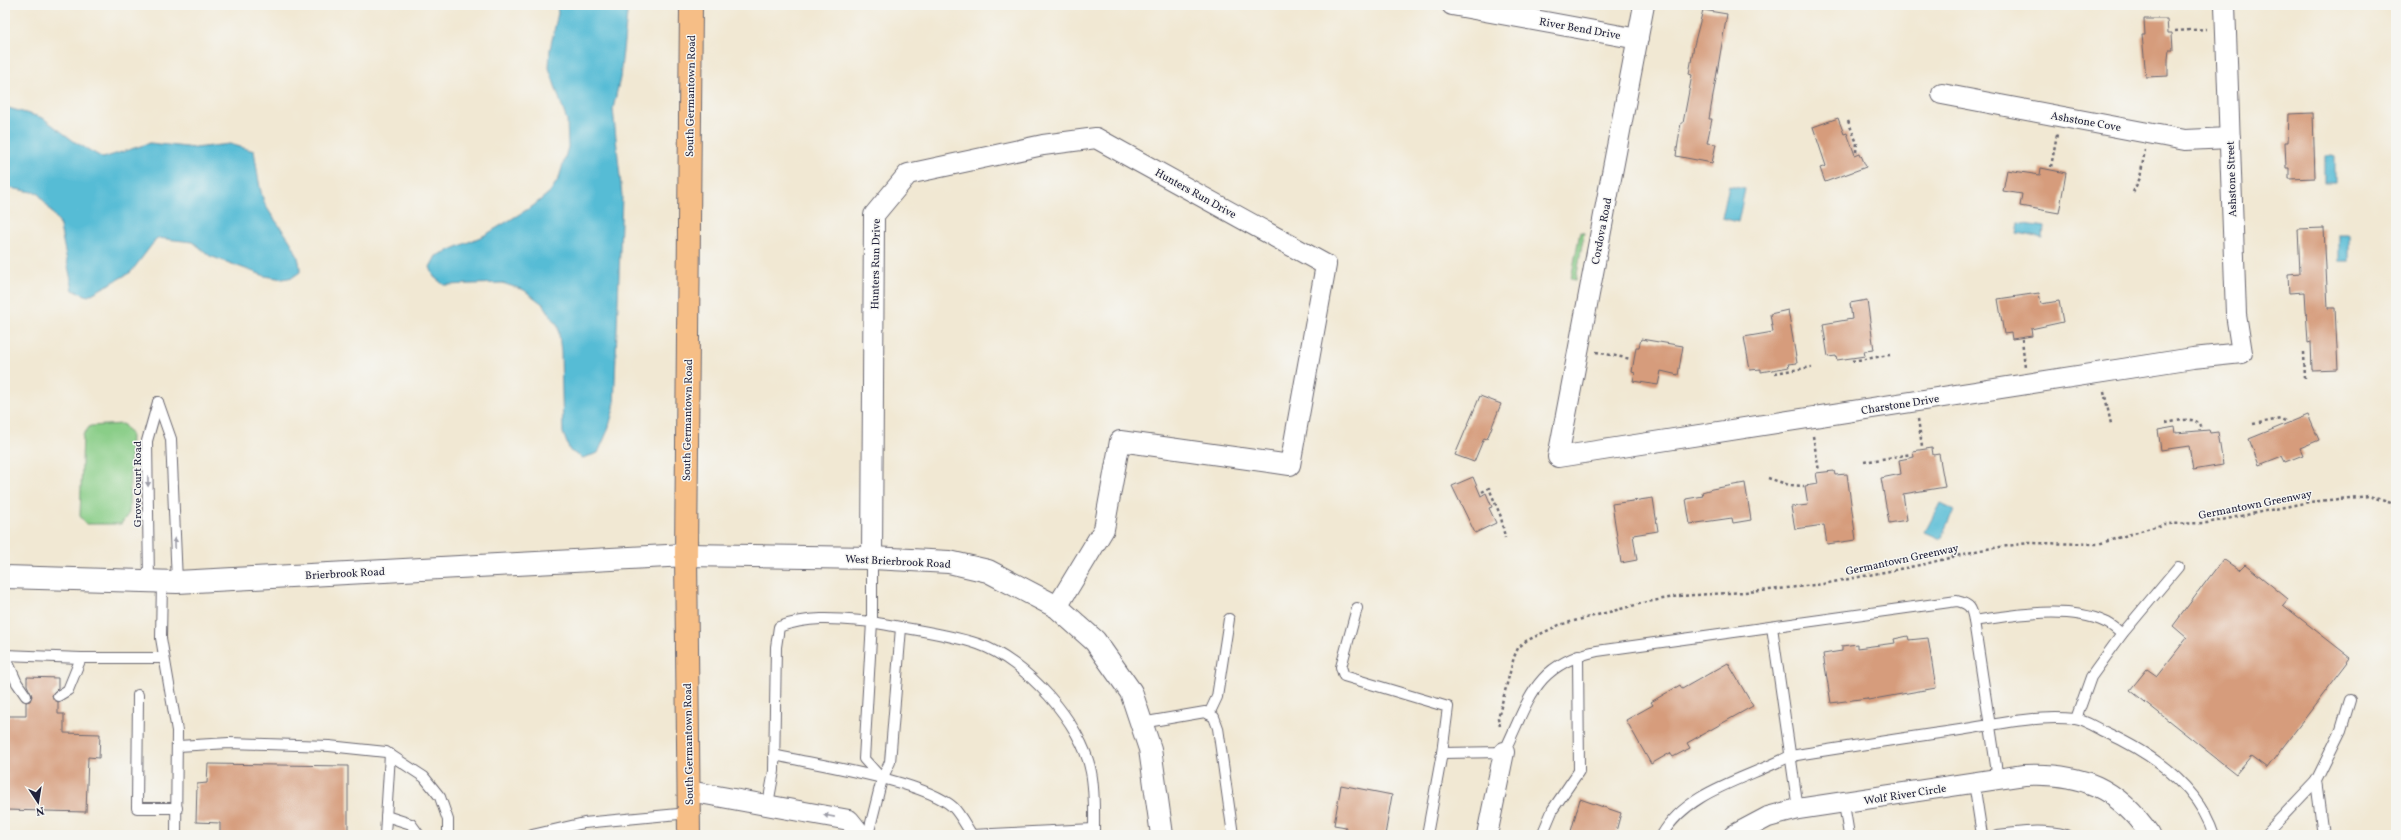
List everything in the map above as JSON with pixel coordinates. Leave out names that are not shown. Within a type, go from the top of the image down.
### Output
[{"type":"main road","name":"South Germantown Road","points":[[689,835],[686,555],[691,5]]},
{"type":"street","name":"River Bend Drive","points":[[1452,5],[1638,38]]},
{"type":"street","name":"Cordova Road","points":[[1558,457],[1644,5]]},
{"type":"street","name":"Ashstone Street","points":[[2225,5],[2236,314],[2242,353]]},
{"type":"street","name":"Ashstone Cove","points":[[1942,94],[2185,140],[2230,138]]},
{"type":"street","name":"Hunters Run Drive","points":[[872,558],[874,215],[908,174],[1043,145],[1096,138],[1326,265],[1290,465],[1120,441],[1104,529],[1057,607]]},
{"type":"street","name":"Charstone Drive","points":[[1558,457],[1915,401],[2242,353]]},
{"type":"street","name":"West Brierbrook Road","points":[[686,555],[872,558],[948,562],[988,571],[1057,607],[1095,641],[1131,692],[1150,749],[1162,835]]},
{"type":"street","name":"Brierbrook Road","points":[[5,577],[163,581],[686,555]]},
{"type":"street","points":[[1487,835],[1504,752]]},
{"type":"street","name":"Wolf River Circle","points":[[1734,835],[1768,817],[1798,810],[1998,779],[2048,774],[2080,779],[2110,792],[2123,802],[2150,835]]},
{"type":"street","points":[[688,790],[849,820],[861,835]]},
{"type":"lane","name":"Grove Court Road","points":[[158,402],[171,439],[163,581],[147,441],[158,402]]},
{"type":"lane","points":[[872,558],[872,622],[864,759],[882,779]]},
{"type":"lane","points":[[2076,719],[2091,678],[2122,634],[2178,567]]},
{"type":"lane","points":[[163,581],[161,638],[177,731],[178,746],[176,835]]},
{"type":"lane","points":[[1442,753],[1504,752],[1534,692],[1546,674],[1561,662],[1578,655],[1664,640],[1772,627],[1957,601],[1966,603],[1972,608],[1998,779]]},
{"type":"lane","points":[[1357,608],[1341,667],[1344,676],[1448,707],[1428,835]]},
{"type":"lane","points":[[1974,621],[2015,615],[2077,615],[2105,622],[2122,634]]},
{"type":"lane","points":[[768,804],[772,788],[774,756],[776,647],[778,627],[798,620],[831,618],[872,622],[979,645],[1012,662],[1041,685],[1067,719],[1084,751],[1091,770],[1094,832],[972,835],[953,807],[925,792],[882,779],[774,756]]},
{"type":"lane","points":[[1209,714],[1217,697],[1229,619]]},
{"type":"lane","points":[[1772,627],[1798,810]]},
{"type":"lane","points":[[868,835],[882,779],[890,762],[901,628]]},
{"type":"lane","points":[[26,696],[17,682],[5,655],[81,658],[164,658]]},
{"type":"lane","points":[[1542,835],[1553,809],[1578,770],[1578,655]]},
{"type":"lane","points":[[58,696],[68,690],[81,658]]},
{"type":"lane","points":[[138,695],[137,808],[177,808]]},
{"type":"lane","points":[[2266,834],[2316,781],[2340,730],[2350,700]]},
{"type":"lane","points":[[1141,723],[1205,712],[1214,717],[1218,728],[1233,835]]},
{"type":"lane","points":[[1662,835],[1687,807],[1739,777],[1771,766],[1790,756],[1991,725],[2033,720],[2076,719],[2133,745],[2170,772],[2192,795],[2209,819],[2214,835]]},
{"type":"lane","points":[[178,746],[229,743],[329,746],[390,754],[424,777],[440,797],[448,820],[448,835]]},
{"type":"lane","points":[[385,835],[390,754]]},
{"type":"lane","points":[[2316,781],[2323,835]]},
{"type":"lane","points":[[1974,783],[1982,835]]},
{"type":"lane","points":[[1844,804],[1849,835]]},
{"type":"lane","points":[[532,835],[584,823],[689,813]]},
{"type":"lane","points":[[386,816],[411,824],[419,835]]},
{"type":"lane","points":[[1998,835],[2026,831],[2054,832],[2066,835]]},
{"type":"path","points":[[2175,31],[2226,28]]},
{"type":"path","points":[[2051,167],[2060,116]]},
{"type":"path","points":[[1848,121],[1857,143],[1856,152]]},
{"type":"path","points":[[2133,192],[2140,178],[2148,133]]},
{"type":"path","points":[[2022,339],[2027,384]]},
{"type":"path","points":[[1579,349],[1631,359]]},
{"type":"path","points":[[2304,352],[2305,380]]},
{"type":"path","points":[[1852,361],[1890,355]]},
{"type":"path","points":[[1775,373],[1812,367]]},
{"type":"path","points":[[2100,373],[2111,424]]},
{"type":"path","points":[[1915,401],[1922,446]]},
{"type":"path","points":[[2253,424],[2281,419],[2285,421]]},
{"type":"path","points":[[2166,423],[2194,420],[2199,423],[2202,430]]},
{"type":"path","points":[[1812,431],[1819,472]]},
{"type":"path","points":[[1864,462],[1911,454]]},
{"type":"path","points":[[1768,478],[1789,486],[1804,486]]},
{"type":"path","points":[[1482,492],[1489,488],[1501,517],[1505,538]]},
{"type":"path","name":"Germantown Greenway","points":[[1504,752],[1498,718],[1518,648],[1537,634],[1580,618],[1679,596],[1761,591],[1824,584],[1925,564],[1980,550],[2028,543],[2098,544],[2164,524],[2207,523],[2309,502],[2369,496],[2391,502],[2396,511]]},
{"type":"green space","points":[[1580,232],[1584,233],[1576,280],[1571,279]]},
{"type":"green space","points":[[123,424],[131,434],[129,513],[121,524],[86,524],[80,516],[83,435],[90,426]]},
{"type":"water","points":[[557,5],[628,5],[620,78],[613,109],[622,196],[614,408],[608,430],[598,453],[583,458],[570,451],[563,433],[561,352],[558,326],[544,305],[524,290],[502,283],[444,285],[434,277],[430,267],[436,256],[485,235],[533,206],[550,192],[559,178],[568,147],[567,121],[549,68],[550,49],[558,13]]},
{"type":"water","points":[[5,107],[43,118],[75,142],[103,158],[150,143],[195,148],[230,144],[254,151],[264,201],[271,214],[293,245],[297,254],[300,272],[293,277],[283,279],[265,276],[210,256],[193,242],[157,238],[131,272],[88,296],[73,290],[59,222],[38,193],[5,187]]},
{"type":"water","points":[[2325,156],[2335,156],[2335,183],[2325,183]]},
{"type":"water","points":[[1729,186],[1745,189],[1738,222],[1722,218]]},
{"type":"water","points":[[2019,223],[2044,227],[2043,238],[2017,233]]},
{"type":"water","points":[[2339,235],[2349,235],[2349,261],[2339,261]]},
{"type":"water","points":[[1940,503],[1955,510],[1941,539],[1925,532]]},
{"type":"building","points":[[1703,10],[1727,14],[1709,119],[1712,119],[1707,143],[1716,144],[1712,163],[1676,156],[1681,123],[1683,123],[1692,75],[1689,74],[1694,45]]},
{"type":"building","points":[[2144,19],[2167,19],[2168,33],[2172,33],[2173,50],[2169,50],[2168,76],[2146,77],[2142,35],[2145,35]]},
{"type":"building","points":[[2313,113],[2315,178],[2289,179],[2289,168],[2286,168],[2285,142],[2288,142],[2289,114]]},
{"type":"building","points":[[1838,118],[1844,134],[1847,133],[1855,155],[1860,153],[1866,167],[1825,182],[1820,168],[1826,166],[1813,127]]},
{"type":"building","points":[[2041,168],[2066,173],[2059,213],[2020,206],[2022,194],[2003,191],[2007,170],[2040,175]]},
{"type":"building","points":[[2324,228],[2328,308],[2335,308],[2338,369],[2312,370],[2311,342],[2308,343],[2305,292],[2289,293],[2288,274],[2300,273],[2298,229]]},
{"type":"building","points":[[2039,293],[2041,304],[2059,301],[2063,322],[2031,329],[2032,336],[2012,339],[2011,333],[2004,334],[1998,299]]},
{"type":"building","points":[[1867,300],[1874,350],[1864,351],[1865,356],[1837,360],[1836,356],[1828,357],[1823,324],[1852,319],[1850,303]]},
{"type":"building","points":[[1788,310],[1797,363],[1788,364],[1789,367],[1761,372],[1761,369],[1750,370],[1744,337],[1773,332],[1770,314]]},
{"type":"building","points":[[1641,339],[1683,346],[1678,375],[1661,371],[1658,385],[1633,381],[1635,373],[1632,372],[1636,347],[1639,347]]},
{"type":"building","points":[[1480,396],[1501,404],[1487,439],[1484,438],[1474,462],[1455,455]]},
{"type":"building","points":[[2308,415],[2319,440],[2300,448],[2303,455],[2285,462],[2282,456],[2259,465],[2249,439]]},
{"type":"building","points":[[2175,427],[2176,433],[2209,430],[2210,433],[2218,432],[2223,465],[2193,470],[2189,446],[2161,450],[2158,430]]},
{"type":"building","points":[[1932,448],[1933,455],[1939,454],[1945,487],[1903,494],[1907,520],[1889,523],[1881,478],[1901,474],[1899,460],[1914,457],[1913,451]]},
{"type":"building","points":[[1834,471],[1835,475],[1847,474],[1856,540],[1827,544],[1824,525],[1795,529],[1791,507],[1808,505],[1805,486],[1818,484],[1816,473]]},
{"type":"building","points":[[1473,477],[1481,496],[1486,493],[1492,507],[1489,508],[1496,523],[1475,533],[1452,486]]},
{"type":"building","points":[[1745,483],[1751,520],[1733,523],[1732,518],[1690,524],[1686,499],[1703,496],[1702,492],[1712,489]]},
{"type":"building","points":[[1653,498],[1658,531],[1633,535],[1637,560],[1621,563],[1612,504]]},
{"type":"building","points":[[2223,559],[2239,570],[2245,564],[2288,599],[2283,605],[2351,658],[2267,768],[2251,756],[2236,774],[2130,690],[2147,669],[2157,676],[2187,638],[2173,626]]},
{"type":"building","points":[[1908,636],[1909,640],[1928,638],[1936,688],[1868,700],[1867,698],[1831,703],[1823,654],[1842,651],[1842,646],[1857,644],[1857,648],[1895,643],[1894,639]]},
{"type":"building","points":[[1728,663],[1753,706],[1687,743],[1690,748],[1673,757],[1670,753],[1651,764],[1626,720],[1653,705],[1651,702],[1680,685],[1682,689]]},
{"type":"building","points":[[27,677],[58,678],[58,688],[52,696],[58,702],[58,714],[64,714],[64,733],[100,734],[99,758],[88,757],[86,812],[5,810],[5,716],[26,716],[26,702],[30,701],[32,696],[27,685]]},
{"type":"building","points":[[208,764],[348,766],[348,835],[220,835],[220,823],[196,822],[197,784],[207,783]]},
{"type":"building","points":[[1341,785],[1392,795],[1385,835],[1344,835],[1346,827],[1334,825]]},
{"type":"building","points":[[1580,799],[1621,813],[1615,835],[1570,835]]}]
